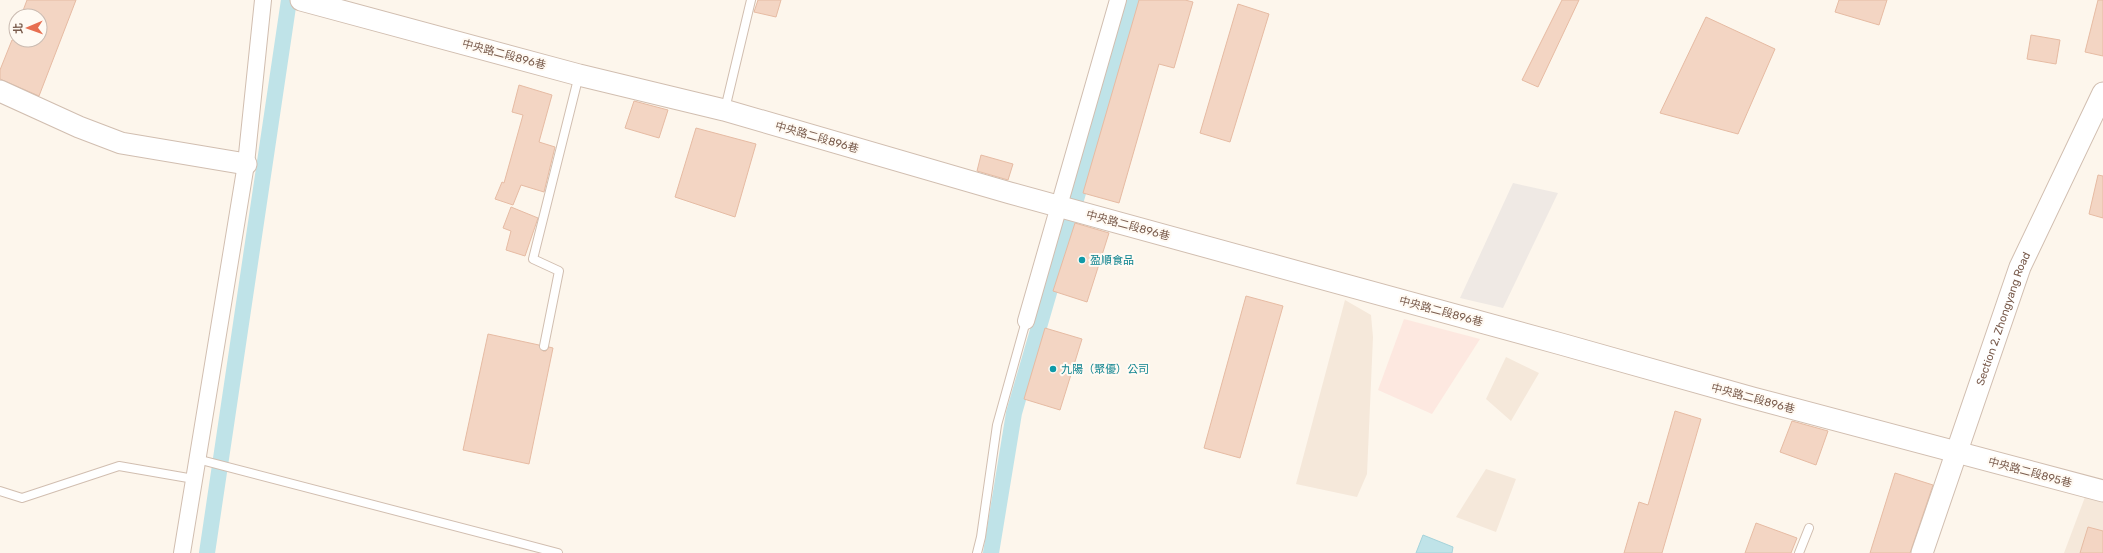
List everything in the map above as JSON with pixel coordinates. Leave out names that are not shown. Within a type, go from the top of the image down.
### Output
[{"type":"street","points":[[182,553],[246,164],[263,0]]},
{"type":"street","name":"中央路二段896巷","points":[[301,0],[579,75],[724,110],[1059,206],[1753,398],[1956,452]]},
{"type":"street","points":[[1026,321],[1118,0]]},
{"type":"street","points":[[0,91],[121,144],[246,164]]},
{"type":"street","name":"Section 2, Zhongyang Road","points":[[1922,553],[2020,267],[2103,93]]},
{"type":"street","name":"中央路二段895巷","points":[[1956,452],[2103,491]]},
{"type":"lane","points":[[724,110],[751,0]]},
{"type":"lane","points":[[544,346],[559,271],[533,259],[579,75]]},
{"type":"lane","points":[[977,553],[981,537],[996,425],[1026,321]]},
{"type":"lane","points":[[197,459],[558,553]]},
{"type":"lane","points":[[0,491],[22,498],[119,466],[194,479]]},
{"type":"lane","points":[[1799,553],[1809,528]]},
{"type":"shaded area","points":[[1513,183],[1558,193],[1503,308],[1460,298]]},
{"type":"shaded area","points":[[1345,300],[1371,315],[1373,337],[1367,474],[1357,497],[1296,484]]},
{"type":"shaded area","points":[[1404,319],[1480,339],[1432,414],[1378,390]]},
{"type":"shaded area","points":[[1506,357],[1539,373],[1511,421],[1486,399]]},
{"type":"shaded area","points":[[1486,469],[1516,479],[1496,532],[1456,517]]},
{"type":"shaded area","points":[[2085,497],[2103,502],[2103,553],[2064,553]]},
{"type":"water","points":[[1423,535],[1453,547],[1452,553],[1416,553]]},
{"type":"building","points":[[27,0],[76,0],[39,96],[0,79],[0,70],[9,48],[48,48],[48,8],[24,8]]},
{"type":"building","points":[[758,0],[781,0],[776,17],[754,12]]},
{"type":"building","points":[[1139,0],[1185,0],[1193,2],[1174,68],[1159,64],[1119,203],[1083,193]]},
{"type":"building","points":[[1562,0],[1579,0],[1538,87],[1522,80]]},
{"type":"building","points":[[1839,0],[1887,0],[1879,25],[1835,12]]},
{"type":"building","points":[[2098,0],[2103,0],[2103,56],[2085,52]]},
{"type":"building","points":[[1238,4],[1269,14],[1230,142],[1200,133]]},
{"type":"building","points":[[1706,17],[1775,49],[1738,134],[1660,113]]},
{"type":"building","points":[[2031,35],[2060,40],[2056,64],[2027,59]]},
{"type":"building","points":[[519,85],[552,95],[539,142],[555,147],[544,192],[521,185],[513,205],[495,199],[502,182],[504,183],[523,115],[512,112]]},
{"type":"building","points":[[634,101],[668,110],[659,138],[625,128]]},
{"type":"building","points":[[696,128],[756,144],[735,217],[675,197]]},
{"type":"building","points":[[981,155],[1013,164],[1008,180],[977,171]]},
{"type":"building","points":[[2098,175],[2103,176],[2103,218],[2089,214]]},
{"type":"building","points":[[511,207],[538,218],[525,256],[506,250],[511,231],[503,228]]},
{"type":"building","name":"盈順食品","points":[[1075,223],[1109,233],[1087,302],[1053,291]]},
{"type":"building","points":[[1246,296],[1283,306],[1240,458],[1204,448]]},
{"type":"building","name":"九陽（聚優）公司","points":[[1045,328],[1082,339],[1060,410],[1024,399]]},
{"type":"building","points":[[488,334],[539,345],[543,351],[546,351],[549,347],[553,348],[529,464],[463,450]]},
{"type":"building","points":[[1675,411],[1701,419],[1662,553],[1624,553],[1639,502],[1648,505]]},
{"type":"building","points":[[1792,421],[1828,431],[1816,465],[1780,452]]},
{"type":"building","points":[[1895,473],[1933,485],[1910,553],[1870,553]]},
{"type":"building","points":[[1756,523],[1797,538],[1791,553],[1745,553]]},
{"type":"building","points":[[2088,527],[2103,531],[2103,553],[2080,553]]},
{"type":"waterway","points":[[207,553],[289,0]]},
{"type":"waterway","points":[[991,553],[1014,413],[1134,0]]},
{"type":"place","name":"盈順食品","points":[[1082,260]]},
{"type":"place","name":"九陽（聚優）公司","points":[[1053,369]]}]
